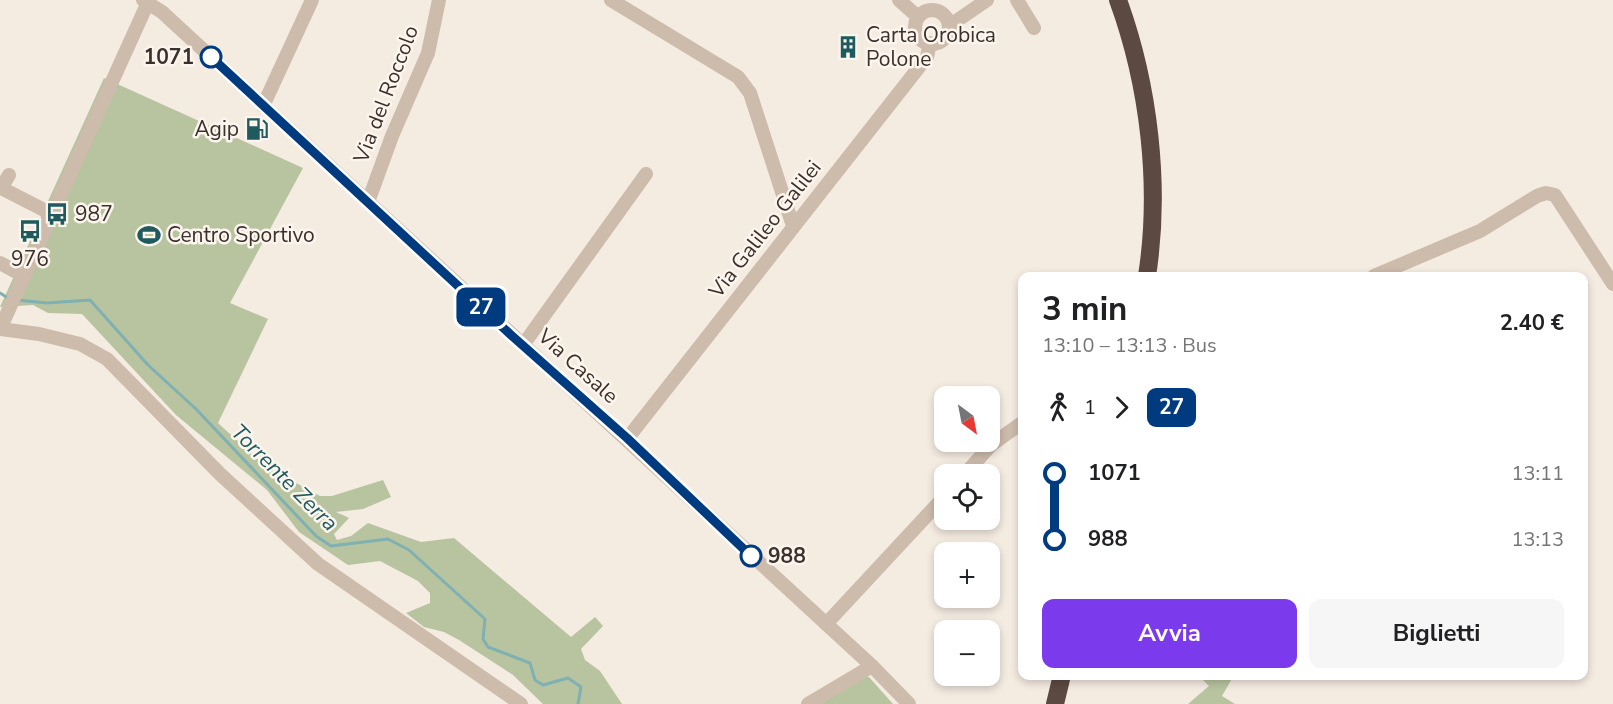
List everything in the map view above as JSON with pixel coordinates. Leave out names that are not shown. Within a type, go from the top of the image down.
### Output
[{"type":"highway","points":[[1118,0],[1131,44],[1148,134],[1152,201],[1147,272]]},
{"type":"highway","points":[[1055,704],[1061,680]]},
{"type":"street","points":[[263,106],[312,0]]},
{"type":"street","name":"Via del Roccolo","points":[[368,202],[392,136],[428,53],[439,0]]},
{"type":"street","points":[[611,0],[738,77],[750,93],[793,226]]},
{"type":"street","points":[[899,0],[918,17]]},
{"type":"street","points":[[949,26],[945,16],[937,10],[929,10],[918,17],[916,22],[917,34],[930,43],[944,39],[949,26],[987,0]]},
{"type":"street","points":[[1017,0],[1034,27]]},
{"type":"street","points":[[147,1],[17,292],[5,312],[0,329],[39,334],[80,344],[107,359],[229,482],[318,564],[521,704]]},
{"type":"street","name":"Via Casale","points":[[147,1],[627,438],[872,666],[909,704]]},
{"type":"street","name":"Via Galileo Galilei","points":[[627,438],[927,57],[930,43]]},
{"type":"street","points":[[9,174],[1,188],[52,214]]},
{"type":"street","points":[[523,345],[646,174]]},
{"type":"street","points":[[1383,272],[1480,231],[1537,196],[1555,195],[1613,284]]},
{"type":"street","points":[[0,263],[24,276]]},
{"type":"street","points":[[974,464],[991,445],[1018,426]]},
{"type":"street","points":[[826,624],[934,508]]},
{"type":"street","points":[[808,704],[872,666]]},
{"type":"green space","name":"Centro Sportivo","points":[[104,78],[303,168],[230,303],[268,319],[218,423],[265,466],[320,496],[332,496],[383,480],[391,497],[363,509],[336,512],[349,518],[334,534],[337,540],[351,536],[368,523],[421,542],[454,538],[571,637],[595,617],[603,626],[581,649],[585,660],[600,671],[622,704],[543,704],[513,675],[459,640],[444,632],[424,627],[406,613],[430,603],[430,593],[418,581],[380,561],[348,565],[299,532],[267,490],[176,415],[82,314],[48,313],[33,305],[0,307]]},
{"type":"green space","points":[[864,677],[869,677],[893,704],[818,704]]},
{"type":"green space","points":[[1203,680],[1231,680],[1222,696],[1235,704],[1188,704],[1209,686]]},
{"type":"waterway","name":"Torrente Zerra","points":[[0,293],[8,298]]},
{"type":"waterway","name":"Torrente Zerra","points":[[17,300],[47,303],[90,300],[148,365],[196,409],[316,536],[331,546],[388,539],[409,550],[485,619],[483,639],[488,647],[530,663],[535,680],[543,685],[568,678],[581,687],[578,704]]},
{"type":"bus line","name":"27","points":[[211,57],[511,335],[627,438],[751,556]]},
{"type":"place","name":"Carta Orobica Polone","points":[[848,47]]},
{"type":"place","name":"1071","points":[[211,57]]},
{"type":"place","name":"Agip","points":[[257,129]]},
{"type":"place","name":"987","points":[[57,214]]},
{"type":"place","name":"976","points":[[30,231]]},
{"type":"place","name":"Centro Sportivo","points":[[149,235]]},
{"type":"place","name":"988","points":[[751,556]]}]
